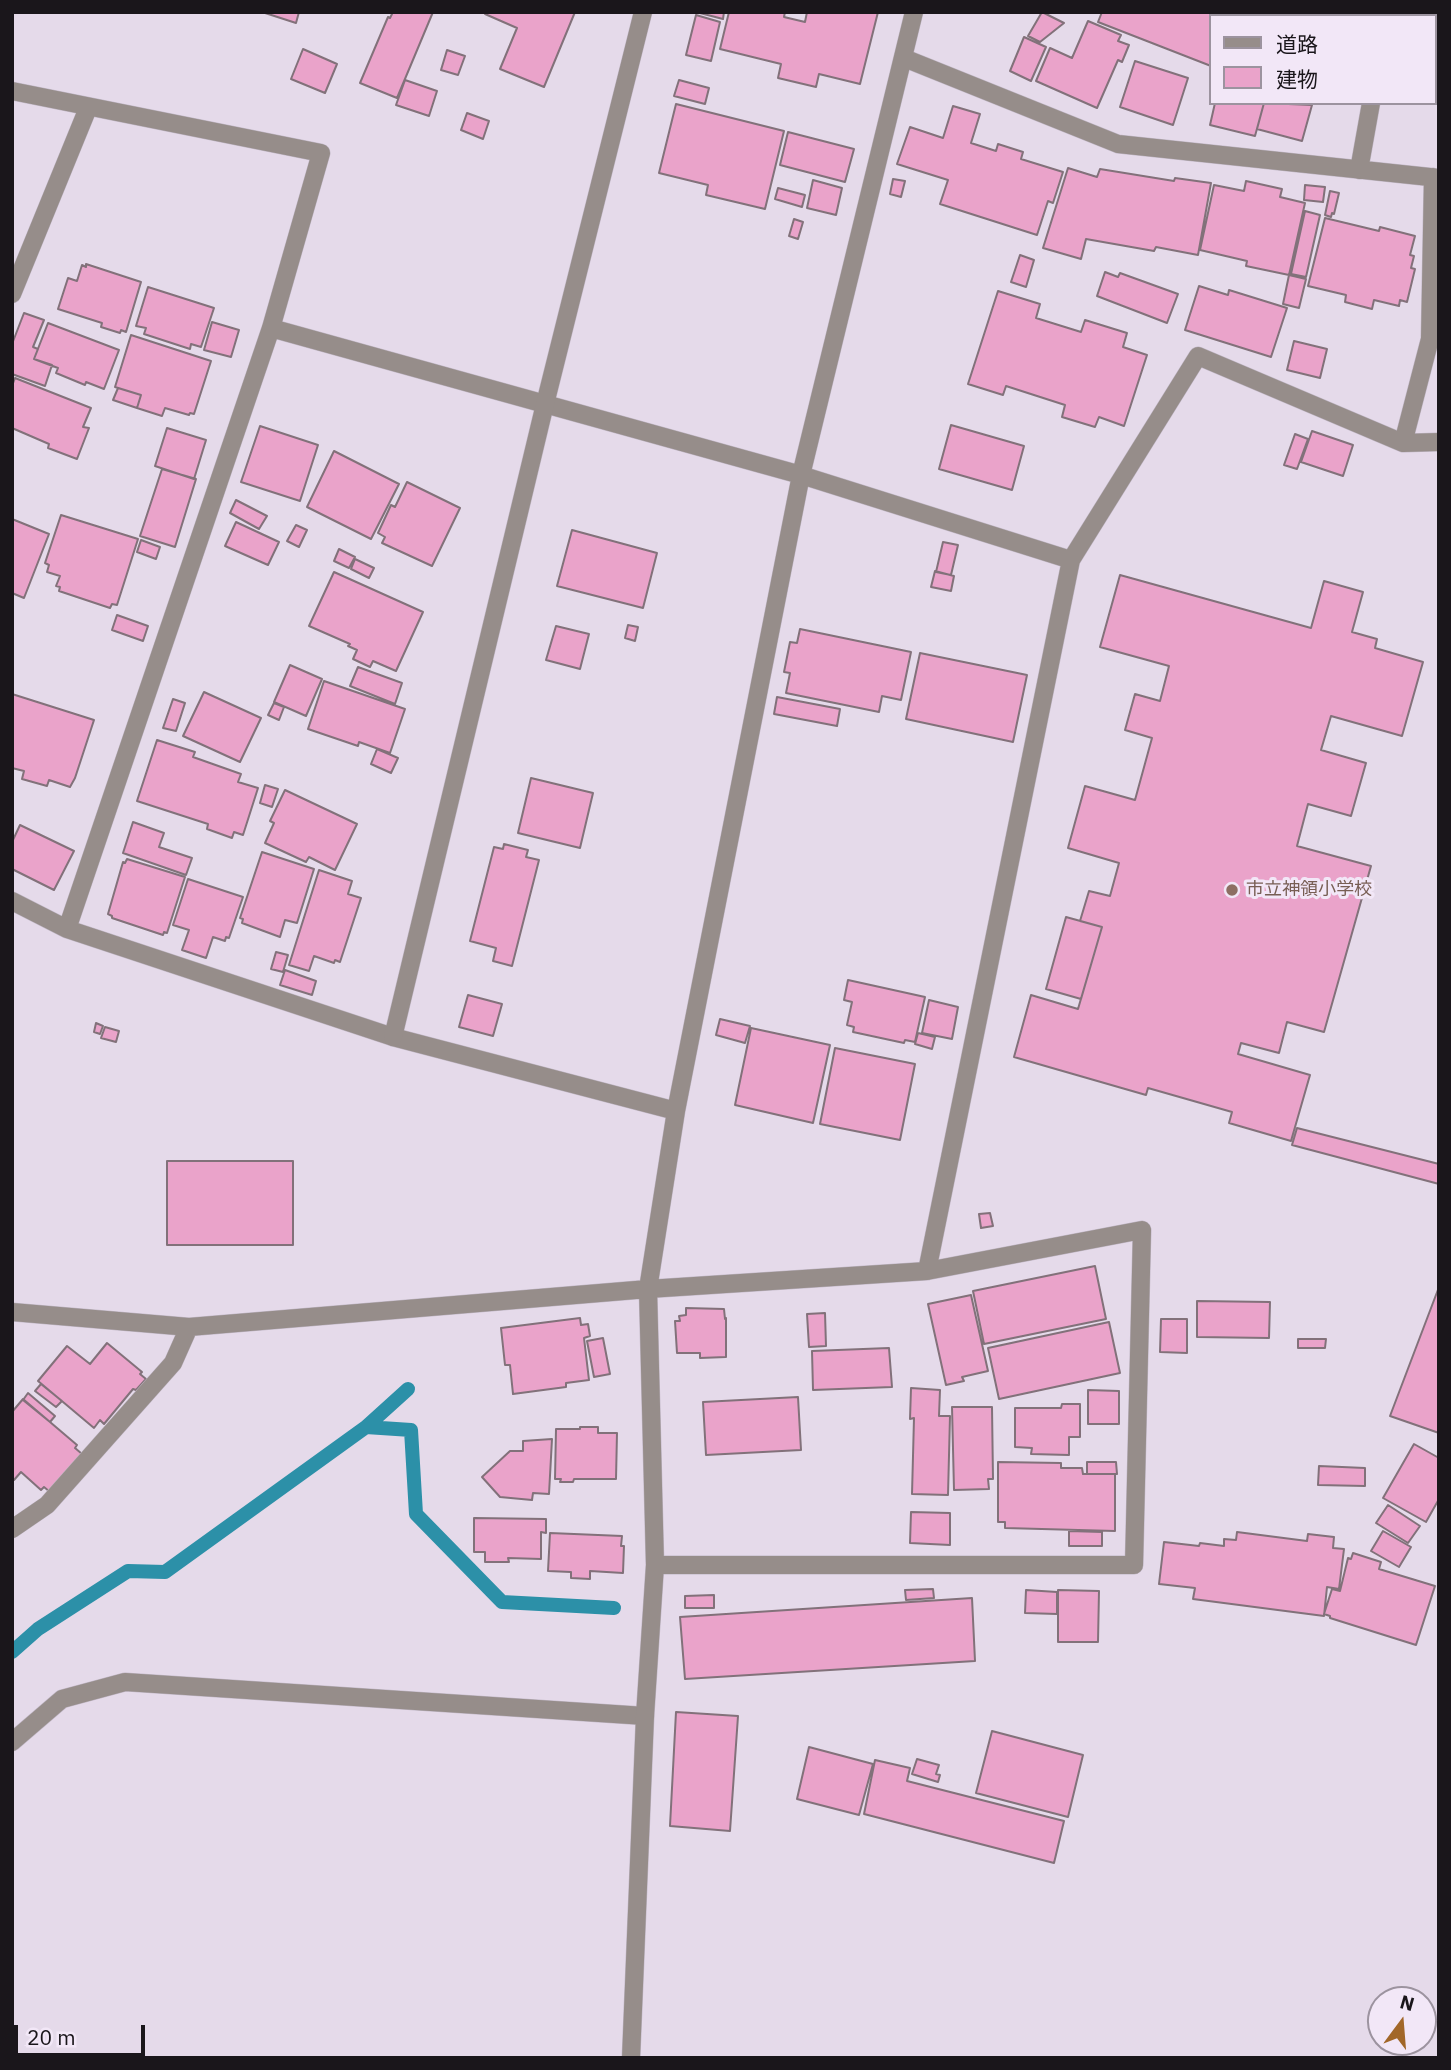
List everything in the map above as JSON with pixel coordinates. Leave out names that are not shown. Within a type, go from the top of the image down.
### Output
[{"type":"street","points":[[394,1037],[545,404],[643,12]]},
{"type":"street","points":[[631,2058],[645,1716],[655,1565],[648,1289],[676,1111],[801,475],[914,12]]},
{"type":"street","points":[[904,58],[1118,144],[1436,178],[1430,340],[1403,443]]},
{"type":"street","points":[[12,91],[321,153],[271,328],[67,929]]},
{"type":"street","points":[[1359,170],[1371,105]]},
{"type":"street","points":[[12,294],[88,108]]},
{"type":"street","points":[[271,328],[801,475],[1071,560]]},
{"type":"street","points":[[927,1271],[1071,560],[1198,356],[1403,443],[1439,442]]},
{"type":"street","points":[[12,901],[67,929],[394,1037],[676,1111]]},
{"type":"street","points":[[12,1312],[189,1327],[648,1289],[927,1271],[1142,1230],[1134,1565],[655,1565]]},
{"type":"street","points":[[12,1529],[47,1505],[173,1363],[189,1327]]},
{"type":"street","points":[[12,1742],[62,1699],[125,1682],[645,1716]]},
{"type":"building","points":[[262,12],[299,12],[296,23]]},
{"type":"building","points":[[393,12],[433,12],[397,98],[360,83],[388,17],[390,18]]},
{"type":"building","points":[[575,12],[544,87],[500,69],[517,28],[485,14]]},
{"type":"building","points":[[696,12],[724,12],[723,19]]},
{"type":"building","points":[[729,12],[785,12],[784,17],[805,22],[807,12],[878,12],[860,84],[819,74],[816,87],[778,78],[781,64],[720,49]]},
{"type":"building","points":[[1042,12],[1064,23],[1040,42],[1028,36]]},
{"type":"building","points":[[1102,12],[1231,12],[1210,14],[1210,66],[1098,22]]},
{"type":"building","points":[[1239,12],[1317,12],[1316,14]]},
{"type":"building","points":[[696,15],[720,22],[711,61],[686,55]]},
{"type":"building","points":[[1088,21],[1121,35],[1118,41],[1129,45],[1122,62],[1118,60],[1097,108],[1036,81],[1050,48],[1072,58]]},
{"type":"building","points":[[1024,37],[1046,47],[1031,81],[1010,71]]},
{"type":"building","points":[[303,49],[337,64],[325,93],[291,79]]},
{"type":"building","points":[[447,50],[465,56],[458,75],[441,70]]},
{"type":"building","points":[[1135,61],[1188,78],[1173,125],[1120,107]]},
{"type":"building","points":[[405,80],[437,91],[429,116],[396,105]]},
{"type":"building","points":[[679,80],[709,88],[705,104],[674,96]]},
{"type":"building","points":[[676,104],[784,131],[765,209],[706,195],[708,185],[659,173]]},
{"type":"building","points":[[1215,105],[1263,105],[1255,136],[1210,125]]},
{"type":"building","points":[[1263,105],[1312,105],[1302,141],[1257,129]]},
{"type":"building","points":[[953,106],[980,114],[971,143],[996,151],[998,144],[1023,152],[1021,159],[1063,172],[1053,203],[1048,201],[1037,235],[940,204],[948,180],[897,164],[910,127],[943,138]]},
{"type":"building","points":[[467,113],[489,121],[483,139],[461,130]]},
{"type":"building","points":[[788,132],[854,149],[845,182],[780,165]]},
{"type":"building","points":[[1068,168],[1097,177],[1100,169],[1174,181],[1175,178],[1211,183],[1198,255],[1156,247],[1154,251],[1086,239],[1081,259],[1043,248]]},
{"type":"building","points":[[893,179],[905,181],[901,197],[890,194]]},
{"type":"building","points":[[813,180],[842,188],[836,215],[807,208]]},
{"type":"building","points":[[1246,181],[1282,189],[1280,197],[1305,203],[1289,275],[1246,266],[1247,261],[1200,250],[1214,185],[1244,191]]},
{"type":"building","points":[[1305,185],[1325,187],[1323,202],[1304,200]]},
{"type":"building","points":[[778,188],[805,195],[802,207],[775,199]]},
{"type":"building","points":[[1330,191],[1339,193],[1331,217],[1325,215]]},
{"type":"building","points":[[1305,211],[1320,215],[1306,277],[1291,274]]},
{"type":"building","points":[[1325,218],[1379,231],[1380,227],[1415,236],[1410,255],[1414,256],[1411,268],[1415,269],[1407,302],[1400,300],[1399,306],[1374,300],[1372,309],[1345,302],[1346,295],[1308,286]]},
{"type":"building","points":[[794,219],[803,222],[798,239],[789,236]]},
{"type":"building","points":[[1020,255],[1034,260],[1026,287],[1011,282]]},
{"type":"building","points":[[86,264],[141,282],[126,332],[121,330],[120,333],[101,327],[102,323],[58,309],[68,278],[77,281],[82,265],[86,267]]},
{"type":"building","points":[[1105,272],[1118,277],[1120,273],[1178,294],[1167,323],[1097,296]]},
{"type":"building","points":[[1289,275],[1306,279],[1299,308],[1283,304]]},
{"type":"building","points":[[1199,286],[1228,295],[1229,290],[1287,308],[1271,357],[1185,330]]},
{"type":"building","points":[[148,287],[214,308],[201,347],[191,344],[190,349],[144,334],[146,328],[136,326]]},
{"type":"building","points":[[998,291],[1040,304],[1036,318],[1081,332],[1085,320],[1127,333],[1123,347],[1147,355],[1124,426],[1099,417],[1095,427],[1062,417],[1065,405],[1006,386],[1003,395],[968,384]]},
{"type":"building","points":[[24,313],[44,320],[33,347],[38,349],[34,359],[52,365],[45,386],[12,374],[12,344]]},
{"type":"building","points":[[212,322],[239,330],[231,357],[204,350]]},
{"type":"building","points":[[48,323],[119,350],[104,389],[86,382],[85,385],[56,373],[58,368],[34,359]]},
{"type":"building","points":[[131,335],[211,361],[194,414],[165,408],[162,416],[137,408],[141,395],[115,387]]},
{"type":"building","points":[[1294,341],[1327,349],[1320,378],[1287,370]]},
{"type":"building","points":[[15,378],[91,408],[83,427],[89,428],[77,459],[48,448],[49,444],[12,428],[12,386]]},
{"type":"building","points":[[118,388],[141,395],[137,408],[113,400]]},
{"type":"building","points":[[951,425],[1024,446],[1012,490],[939,469]]},
{"type":"building","points":[[260,426],[318,445],[300,501],[241,482]]},
{"type":"building","points":[[167,428],[206,440],[194,479],[155,466]]},
{"type":"building","points":[[1312,431],[1353,445],[1343,476],[1301,462]]},
{"type":"building","points":[[1295,434],[1308,439],[1297,469],[1284,465]]},
{"type":"building","points":[[334,451],[399,484],[371,539],[307,507]]},
{"type":"building","points":[[162,469],[196,479],[175,547],[140,536]]},
{"type":"building","points":[[407,482],[460,508],[432,566],[382,543],[385,537],[378,533],[391,505],[395,507]]},
{"type":"building","points":[[236,500],[267,516],[259,529],[230,513]]},
{"type":"building","points":[[61,515],[138,539],[117,605],[112,604],[110,608],[59,591],[60,587],[56,586],[60,576],[47,572],[49,565],[45,563]]},
{"type":"building","points":[[12,519],[49,534],[24,598],[12,593]]},
{"type":"building","points":[[236,522],[279,542],[268,565],[225,546]]},
{"type":"building","points":[[296,525],[307,530],[299,547],[287,541]]},
{"type":"building","points":[[572,530],[657,553],[643,608],[557,586]]},
{"type":"building","points":[[141,540],[160,547],[156,559],[137,552]]},
{"type":"building","points":[[943,542],[958,545],[951,575],[936,572]]},
{"type":"building","points":[[339,549],[355,557],[349,568],[334,561]]},
{"type":"building","points":[[355,559],[374,568],[369,578],[351,569]]},
{"type":"building","points":[[935,571],[954,576],[951,591],[931,587]]},
{"type":"building","points":[[334,572],[423,612],[396,671],[373,661],[370,667],[353,659],[357,650],[348,646],[350,644],[309,626]]},
{"type":"building","points":[[1120,575],[1311,628],[1324,581],[1363,592],[1352,632],[1377,639],[1375,648],[1423,662],[1402,736],[1331,716],[1321,750],[1366,763],[1351,816],[1308,804],[1297,846],[1371,866],[1324,1032],[1287,1022],[1279,1053],[1241,1043],[1238,1054],[1310,1075],[1291,1141],[1229,1123],[1232,1112],[1148,1088],[1146,1095],[1014,1057],[1031,995],[1078,1009],[1102,927],[1080,921],[1089,891],[1110,896],[1119,863],[1068,848],[1085,786],[1135,800],[1152,738],[1125,730],[1135,694],[1160,701],[1169,666],[1100,647]]},
{"type":"building","points":[[117,615],[148,626],[143,641],[112,630]]},
{"type":"building","points":[[628,625],[638,627],[635,641],[625,638]]},
{"type":"building","points":[[556,626],[589,634],[580,669],[546,660]]},
{"type":"building","points":[[800,629],[911,652],[901,700],[882,696],[879,712],[786,693],[790,673],[784,672],[790,642],[797,643]]},
{"type":"building","points":[[920,653],[1027,675],[1013,742],[906,719]]},
{"type":"building","points":[[290,665],[322,679],[306,716],[274,702]]},
{"type":"building","points":[[358,667],[402,683],[395,704],[350,686]]},
{"type":"building","points":[[324,681],[405,709],[390,753],[359,742],[358,746],[308,729]]},
{"type":"building","points":[[204,692],[261,718],[240,762],[183,736]]},
{"type":"building","points":[[12,694],[94,720],[70,787],[49,780],[47,786],[22,779],[24,771],[12,768]]},
{"type":"building","points":[[777,697],[840,709],[837,726],[774,714]]},
{"type":"building","points":[[173,699],[185,703],[176,731],[163,728]]},
{"type":"building","points":[[274,703],[284,707],[279,720],[268,715]]},
{"type":"building","points":[[157,740],[195,752],[193,757],[241,774],[238,782],[258,788],[243,835],[234,832],[232,838],[207,829],[208,824],[137,801]]},
{"type":"building","points":[[377,749],[398,758],[391,773],[371,764]]},
{"type":"building","points":[[531,778],[593,793],[580,848],[518,833]]},
{"type":"building","points":[[265,785],[278,789],[272,807],[260,803]]},
{"type":"building","points":[[285,790],[357,824],[335,870],[309,857],[306,862],[265,843],[274,823],[270,821]]},
{"type":"building","points":[[133,822],[164,833],[159,847],[192,858],[186,875],[123,853]]},
{"type":"building","points":[[20,825],[74,851],[54,890],[12,869],[12,842]]},
{"type":"building","points":[[504,844],[528,850],[526,857],[539,860],[512,966],[493,961],[496,948],[470,941],[494,847],[503,849]]},
{"type":"building","points":[[262,852],[314,869],[297,923],[285,920],[280,937],[242,923],[243,919],[240,918]]},
{"type":"building","points":[[127,859],[185,877],[167,933],[164,932],[163,935],[112,918],[108,914],[123,862]]},
{"type":"building","points":[[319,870],[352,881],[348,894],[361,898],[340,962],[335,960],[334,963],[314,956],[309,971],[289,965]]},
{"type":"building","points":[[188,879],[243,897],[229,938],[226,937],[225,941],[213,937],[206,958],[182,950],[189,930],[173,925]]},
{"type":"building","points":[[1066,917],[1102,927],[1081,999],[1046,989]]},
{"type":"building","points":[[276,952],[288,955],[283,972],[271,969]]},
{"type":"building","points":[[285,970],[316,981],[312,995],[280,985]]},
{"type":"building","points":[[848,980],[925,997],[915,1042],[905,1040],[904,1043],[853,1032],[854,1027],[847,1025],[852,1002],[844,1000]]},
{"type":"building","points":[[468,995],[502,1004],[493,1036],[459,1027]]},
{"type":"building","points":[[929,1000],[958,1007],[952,1039],[922,1033]]},
{"type":"building","points":[[720,1019],[750,1026],[745,1043],[716,1035]]},
{"type":"building","points":[[96,1023],[103,1026],[100,1034],[94,1032]]},
{"type":"building","points":[[105,1027],[119,1031],[116,1042],[101,1038]]},
{"type":"building","points":[[751,1028],[830,1045],[813,1123],[735,1105]]},
{"type":"building","points":[[918,1033],[935,1037],[932,1049],[915,1044]]},
{"type":"building","points":[[835,1048],[915,1064],[900,1140],[820,1124]]},
{"type":"building","points":[[1297,1128],[1439,1164],[1439,1184],[1292,1145]]},
{"type":"building","points":[[167,1161],[293,1161],[293,1245],[167,1245]]},
{"type":"building","points":[[990,1213],[993,1226],[981,1228],[979,1214]]},
{"type":"building","points":[[1095,1266],[1106,1319],[984,1344],[973,1291]]},
{"type":"building","points":[[1439,1287],[1439,1433],[1390,1416]]},
{"type":"building","points":[[971,1295],[988,1371],[962,1377],[964,1381],[946,1385],[928,1304]]},
{"type":"building","points":[[1197,1301],[1270,1302],[1269,1338],[1197,1337]]},
{"type":"building","points":[[686,1308],[724,1309],[726,1357],[700,1358],[700,1353],[677,1353],[675,1321],[680,1321],[679,1316],[686,1315]]},
{"type":"building","points":[[825,1313],[826,1346],[809,1347],[807,1314]]},
{"type":"building","points":[[580,1318],[581,1325],[588,1324],[590,1336],[584,1338],[589,1380],[566,1383],[566,1387],[513,1394],[510,1365],[505,1365],[501,1328]]},
{"type":"building","points":[[1161,1319],[1187,1319],[1187,1353],[1160,1352]]},
{"type":"building","points":[[1109,1322],[1120,1373],[999,1399],[988,1348]]},
{"type":"building","points":[[603,1338],[610,1374],[594,1377],[587,1341]]},
{"type":"building","points":[[1298,1339],[1326,1339],[1325,1348],[1298,1348]]},
{"type":"building","points":[[107,1343],[142,1372],[140,1374],[146,1379],[136,1390],[133,1389],[104,1424],[100,1420],[94,1428],[38,1381],[67,1346],[90,1364]]},
{"type":"building","points":[[889,1348],[892,1387],[813,1390],[812,1351]]},
{"type":"building","points":[[41,1384],[62,1401],[56,1407],[35,1391]]},
{"type":"building","points":[[911,1388],[940,1390],[939,1416],[950,1416],[948,1495],[912,1494],[914,1418],[910,1419]]},
{"type":"building","points":[[1088,1390],[1119,1391],[1119,1424],[1088,1424]]},
{"type":"building","points":[[28,1393],[55,1416],[50,1422],[23,1400]]},
{"type":"building","points":[[798,1397],[801,1450],[706,1455],[703,1402]]},
{"type":"building","points":[[23,1399],[77,1445],[75,1448],[82,1454],[50,1492],[44,1487],[41,1490],[21,1472],[12,1479],[12,1412]]},
{"type":"building","points":[[1062,1404],[1080,1404],[1080,1437],[1069,1437],[1069,1455],[1031,1454],[1032,1448],[1015,1447],[1015,1408],[1061,1408]]},
{"type":"building","points":[[952,1407],[992,1407],[993,1479],[988,1479],[989,1489],[954,1490]]},
{"type":"building","points":[[598,1427],[598,1433],[617,1433],[616,1479],[574,1479],[573,1482],[560,1482],[561,1479],[555,1479],[556,1429]]},
{"type":"building","points":[[552,1439],[549,1494],[533,1493],[532,1500],[500,1497],[482,1477],[510,1451],[523,1451],[523,1441]]},
{"type":"building","points":[[1414,1444],[1439,1458],[1439,1499],[1426,1522],[1383,1498]]},
{"type":"building","points":[[998,1462],[1061,1463],[1061,1468],[1082,1468],[1083,1474],[1115,1474],[1115,1531],[1005,1528],[1005,1522],[998,1522]]},
{"type":"building","points":[[1087,1462],[1116,1462],[1117,1474],[1087,1474]]},
{"type":"building","points":[[1319,1466],[1365,1468],[1365,1486],[1318,1485]]},
{"type":"building","points":[[1388,1505],[1420,1526],[1408,1543],[1376,1523]]},
{"type":"building","points":[[911,1512],[950,1513],[950,1545],[910,1543]]},
{"type":"building","points":[[474,1518],[546,1519],[546,1533],[541,1532],[541,1559],[508,1558],[509,1562],[485,1562],[485,1552],[474,1552]]},
{"type":"building","points":[[1069,1531],[1102,1532],[1102,1546],[1069,1546]]},
{"type":"building","points":[[1383,1531],[1411,1547],[1399,1567],[1371,1551]]},
{"type":"building","points":[[1237,1532],[1307,1541],[1308,1534],[1334,1537],[1333,1548],[1344,1549],[1339,1589],[1327,1587],[1324,1616],[1193,1599],[1195,1588],[1159,1584],[1164,1542],[1224,1546],[1224,1539],[1236,1540]]},
{"type":"building","points":[[550,1533],[622,1536],[623,1573],[590,1571],[590,1579],[571,1578],[571,1572],[548,1571]]},
{"type":"building","points":[[1353,1553],[1381,1562],[1379,1569],[1435,1586],[1416,1645],[1324,1614],[1332,1589],[1340,1591],[1348,1558],[1351,1559]]},
{"type":"building","points":[[933,1589],[934,1598],[906,1600],[905,1590]]},
{"type":"building","points":[[1026,1590],[1057,1592],[1057,1614],[1025,1613]]},
{"type":"building","points":[[1058,1590],[1099,1591],[1098,1642],[1058,1642]]},
{"type":"building","points":[[714,1595],[714,1608],[685,1608],[685,1596]]},
{"type":"building","points":[[972,1598],[975,1661],[685,1679],[680,1617]]},
{"type":"building","points":[[676,1712],[738,1716],[730,1831],[670,1826]]},
{"type":"building","points":[[992,1731],[1083,1755],[1068,1817],[976,1793]]},
{"type":"building","points":[[809,1747],[873,1764],[859,1815],[797,1799]]},
{"type":"building","points":[[917,1759],[939,1765],[936,1774],[940,1775],[938,1782],[912,1774]]},
{"type":"building","points":[[875,1760],[910,1768],[907,1781],[1064,1821],[1054,1863],[864,1814]]},
{"type":"waterway","points":[[12,1652],[38,1629],[128,1571],[165,1572],[366,1427],[408,1389]]},
{"type":"waterway","points":[[366,1427],[411,1430],[416,1514],[502,1602],[614,1608]]},
{"type":"place","name":"市立神領小学校","points":[[1232,890]]}]
